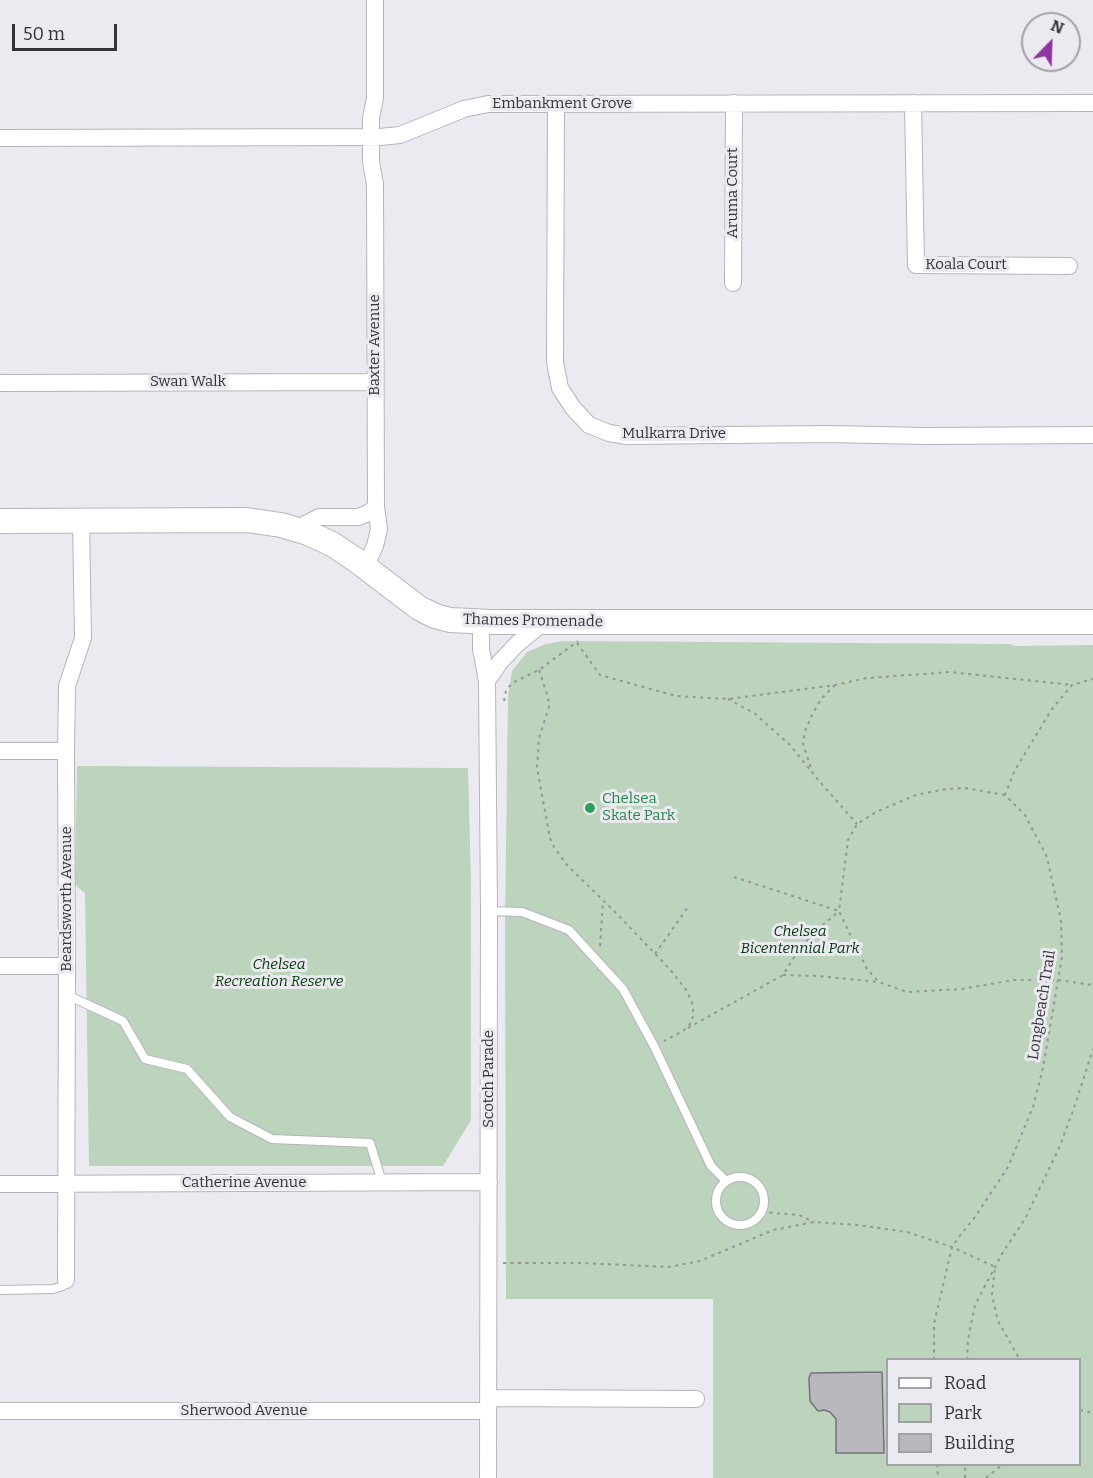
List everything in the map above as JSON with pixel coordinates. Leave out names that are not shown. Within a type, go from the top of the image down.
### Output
[{"type":"main road","name":"Thames Promenade","points":[[0,521],[268,522],[297,529],[332,544],[361,563],[410,603],[435,616],[450,620],[486,622],[1093,622]]},
{"type":"street","name":"Baxter Avenue","points":[[361,563],[374,551],[379,524],[376,507],[375,184],[371,162],[375,137],[371,118],[375,98],[375,0]]},
{"type":"street","name":"Koala Court","points":[[913,103],[916,265],[1069,266]]},
{"type":"street","name":"Embankment Grove","points":[[0,138],[375,137],[400,135],[464,109],[488,104],[1093,103]]},
{"type":"street","name":"Mulkarra Drive","points":[[556,104],[555,362],[560,388],[573,408],[589,424],[609,433],[627,436],[1093,435]]},
{"type":"street","name":"Aruma Court","points":[[733,283],[734,104]]},
{"type":"street","name":"Swan Walk","points":[[0,383],[375,382]]},
{"type":"street","points":[[297,529],[319,517],[359,517],[376,507]]},
{"type":"street","name":"Beardsworth Avenue","points":[[66,1280],[67,686],[83,638],[81,521]]},
{"type":"street","name":"Scotch Parade","points":[[486,622],[492,651],[487,681],[488,1478]]},
{"type":"street","points":[[487,681],[500,662],[544,622]]},
{"type":"street","points":[[0,751],[66,751]]},
{"type":"street","points":[[0,966],[67,966]]},
{"type":"street","name":"Catherine Avenue","points":[[0,1184],[489,1182]]},
{"type":"street","name":"Sherwood Avenue","points":[[0,1412],[696,1399]]},
{"type":"lane","points":[[489,911],[522,912],[568,930],[622,989],[654,1046],[711,1166],[726,1181]]},
{"type":"lane","points":[[67,995],[123,1021],[145,1059],[187,1069],[230,1117],[272,1139],[370,1143],[382,1182]]},
{"type":"lane","points":[[741,1177],[749,1179],[761,1189],[764,1204],[762,1212],[750,1223],[742,1226],[734,1225],[720,1216],[715,1201],[716,1193],[726,1181],[741,1177]]},
{"type":"lane","points":[[0,1290],[53,1290],[63,1286],[66,1280]]},
{"type":"path","points":[[503,706],[506,691],[512,683],[539,670],[581,640]]},
{"type":"path","points":[[577,642],[600,675],[676,696],[728,699],[835,685],[867,678],[950,672],[1072,685],[1093,679]]},
{"type":"path","points":[[539,670],[549,707],[539,738],[537,768],[550,838],[554,847],[566,864],[663,962],[687,991],[693,1005],[693,1016],[690,1023],[674,1037],[654,1046]]},
{"type":"path","points":[[813,774],[803,744],[805,731],[821,699],[835,685]]},
{"type":"path","points":[[879,982],[867,969],[839,911],[848,840],[857,824],[876,812],[916,795],[946,789],[965,788],[1005,795],[1015,770],[1052,709],[1072,685]]},
{"type":"path","points":[[728,699],[754,713],[790,745],[857,824]]},
{"type":"path","name":"Longbeach Trail","points":[[934,1358],[934,1324],[952,1247],[1008,1167],[1034,1107],[1062,957],[1061,921],[1047,857],[1025,815],[1005,795]]},
{"type":"path","points":[[734,877],[839,911]]},
{"type":"path","points":[[600,964],[603,901]]},
{"type":"path","points":[[655,954],[688,907]]},
{"type":"path","points":[[683,1030],[783,975],[813,933],[839,911]]},
{"type":"path","points":[[783,975],[879,982],[907,992],[962,990],[1014,980],[1058,980],[1093,986]]},
{"type":"path","points":[[967,1358],[968,1339],[975,1305],[1002,1252],[1024,1218],[1060,1146],[1076,1105],[1093,1049]]},
{"type":"path","points":[[762,1212],[799,1215],[814,1222]]},
{"type":"path","points":[[488,1263],[581,1263],[669,1267],[700,1261],[773,1230],[814,1222],[907,1232],[952,1247],[995,1267]]},
{"type":"path","points":[[995,1267],[992,1295],[998,1321],[1019,1358]]},
{"type":"path","points":[[986,1478],[1001,1466]]},
{"type":"green space","name":"Chelsea Bicentennial Park","points":[[562,641],[1093,645],[1093,1478],[713,1478],[713,1299],[506,1299],[505,924],[508,696],[512,671],[527,652],[546,644]]},
{"type":"green space","name":"Chelsea Recreation Reserve","points":[[77,766],[468,768],[471,882],[471,1120],[443,1166],[89,1166],[85,893],[75,885]]},
{"type":"building","points":[[882,1372],[884,1453],[836,1453],[836,1419],[830,1412],[818,1411],[810,1401],[809,1378],[811,1373]]},
{"type":"place","name":"Chelsea Skate Park","points":[[590,808]]}]
